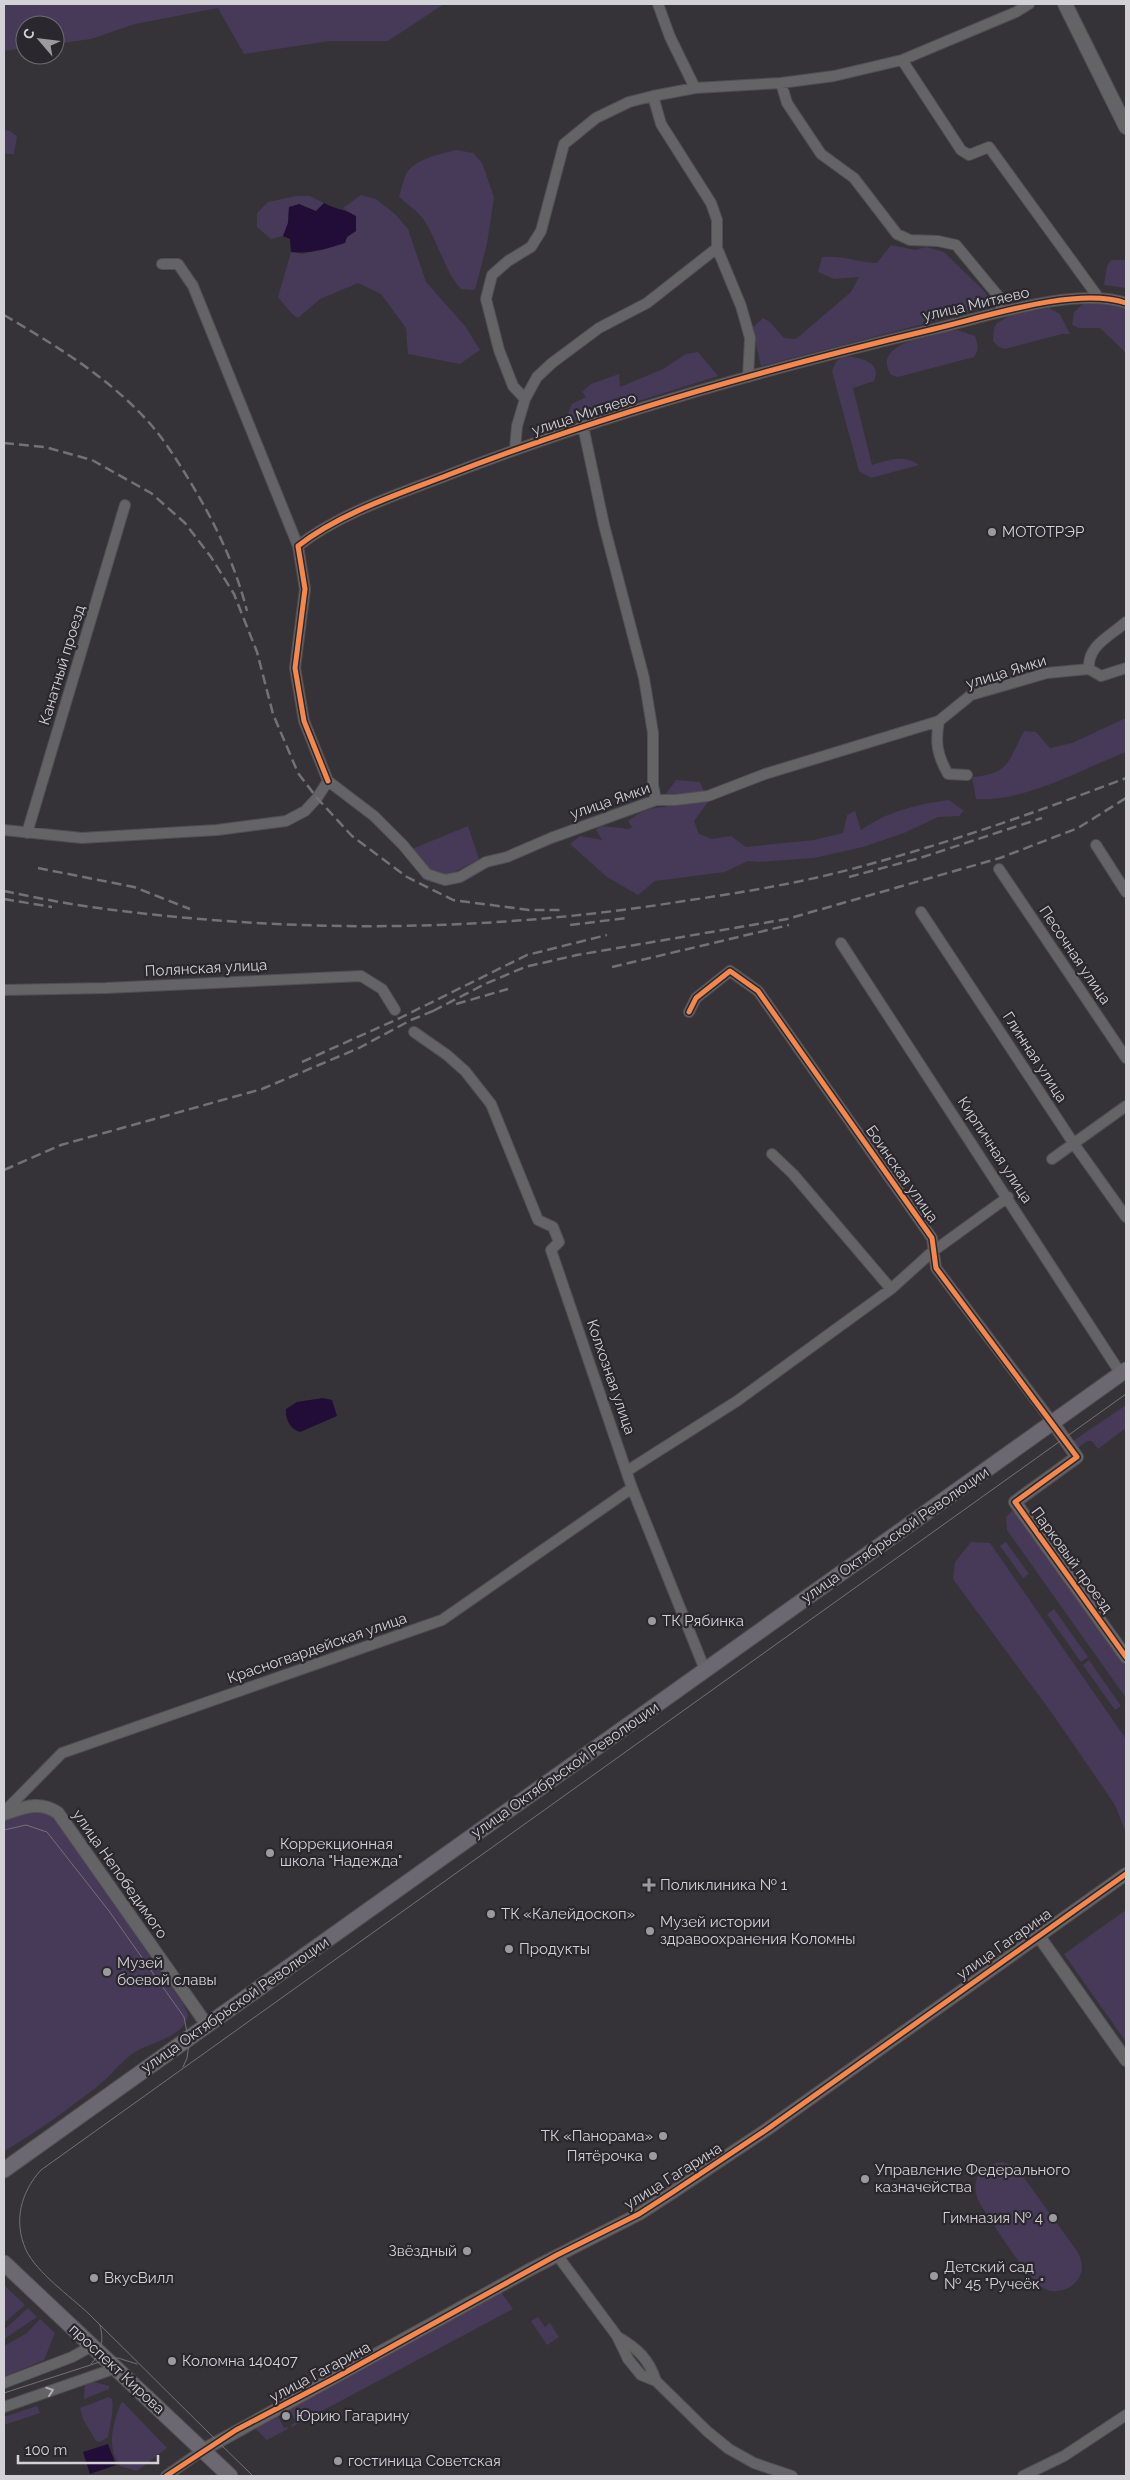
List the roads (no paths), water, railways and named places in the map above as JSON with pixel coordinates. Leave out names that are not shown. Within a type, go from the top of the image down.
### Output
[{"type":"main road","points":[[1065,4],[1126,127]]},
{"type":"main road","name":"улица Октябрьской Революции","points":[[4,2170],[1124,1372]]},
{"type":"main road","name":"проспект Кирова","points":[[4,2262],[230,2476]]},
{"type":"street","points":[[658,4],[670,37],[695,88]]},
{"type":"street","points":[[525,399],[513,386],[499,350],[486,300],[492,275],[508,261],[532,247],[541,231],[564,144],[596,118],[629,102],[695,88],[781,83],[834,76],[902,60],[1016,12],[1029,4]]},
{"type":"street","points":[[902,60],[962,150],[969,155],[989,147],[1098,297]]},
{"type":"street","points":[[781,83],[787,103],[821,154],[854,178],[897,234],[910,240],[938,241],[956,245],[999,297],[1001,312]]},
{"type":"street","points":[[653,96],[661,124],[711,203],[717,220],[717,248],[741,306],[750,338],[748,378]]},
{"type":"street","points":[[515,449],[517,426],[525,399],[537,376],[552,362],[599,328],[647,303],[717,248]]},
{"type":"street","points":[[4,830],[82,838],[217,830],[286,821],[305,812],[328,781],[304,721],[295,668],[305,589],[298,546],[193,286],[178,264],[162,264]]},
{"type":"street","name":"улица Митяево","points":[[298,546],[312,535],[382,500],[515,449],[583,426],[864,346],[1001,312],[1098,297],[1126,304]]},
{"type":"street","points":[[583,426],[604,525],[644,678],[654,733],[653,785],[656,800]]},
{"type":"street","name":"Канатный проезд","points":[[27,833],[125,505]]},
{"type":"street","points":[[1089,669],[1088,660],[1092,650],[1126,622]]},
{"type":"street","name":"улица Ямки","points":[[328,781],[374,816],[403,845],[427,874],[444,880],[460,876],[486,862],[507,857],[559,835],[656,800],[708,796],[765,774],[939,721],[971,695],[1047,673],[1089,669],[1101,676],[1126,668]]},
{"type":"street","points":[[939,721],[937,750],[942,763],[948,774],[967,775]]},
{"type":"street","points":[[1096,845],[1126,892]]},
{"type":"street","name":"Песочная улица","points":[[999,869],[1126,1058]]},
{"type":"street","name":"Глинная улица","points":[[921,912],[1074,1144],[1126,1217]]},
{"type":"street","name":"Кирпичная улица","points":[[841,943],[1124,1372]]},
{"type":"street","name":"Боинская улица","points":[[689,1012],[696,998],[730,971],[758,991],[932,1238],[932,1252],[936,1268],[1052,1422]]},
{"type":"street","name":"Полянская улица","points":[[4,990],[106,988],[361,976],[382,989],[395,1010]]},
{"type":"street","name":"Колхозная улица","points":[[414,1032],[453,1060],[491,1104],[538,1220],[553,1227],[559,1242],[551,1250],[628,1471],[632,1488],[705,1670]]},
{"type":"street","points":[[1052,1159],[1126,1106]]},
{"type":"street","points":[[772,1154],[793,1174],[891,1288]]},
{"type":"street","points":[[628,1471],[737,1401],[891,1288],[932,1252],[1008,1197]]},
{"type":"street","name":"Парковый проезд","points":[[1052,1422],[1077,1457],[1014,1502],[1126,1657]]},
{"type":"street","name":"Красногвардейская улица","points":[[4,1813],[62,1754],[442,1620],[632,1488]]},
{"type":"street","name":"улица Непобедимого","points":[[4,1813],[33,1805],[43,1805],[58,1813],[207,2025]]},
{"type":"street","name":"улица Гагарина","points":[[203,2450],[557,2255],[639,2214],[703,2174],[1126,1874]]},
{"type":"street","points":[[1038,1935],[1126,2060]]},
{"type":"street","points":[[557,2255],[617,2336],[632,2364],[641,2375],[656,2381],[708,2432],[729,2449],[754,2463],[792,2476]]},
{"type":"street","points":[[4,2383],[92,2346]]},
{"type":"street","points":[[4,2407],[116,2368]]},
{"type":"street","points":[[1023,2476],[1064,2456],[1126,2415]]},
{"type":"street","points":[[166,2476],[203,2450]]},
{"type":"tram line","points":[[253,2476],[89,2314],[54,2284],[31,2259],[22,2239],[20,2228],[21,2207],[28,2188],[41,2170],[1126,1394]]},
{"type":"tram line","points":[[4,1830],[26,1825],[47,1832],[109,1911],[184,2017],[189,2043],[187,2058],[183,2067]]},
{"type":"tram line","points":[[91,2364],[100,2351],[102,2336],[100,2325]]},
{"type":"tram line","points":[[4,2393],[109,2359],[118,2358],[137,2364]]},
{"type":"railway","points":[[4,315],[94,373],[127,400],[153,428],[183,470],[221,538],[242,592],[247,611]]},
{"type":"railway","points":[[4,443],[45,447],[92,460],[151,493],[185,523],[211,557],[234,594],[257,652],[273,714],[298,773],[317,798],[352,836],[407,877],[453,900],[529,910],[564,910]]},
{"type":"railway","points":[[4,891],[93,907],[251,923],[395,926],[468,924],[540,919],[705,898],[828,875],[954,839],[1058,804],[1126,778]]},
{"type":"railway","points":[[433,1011],[485,984],[525,967],[577,955],[787,919],[1000,858],[1078,828],[1126,798]]},
{"type":"railway","points":[[849,877],[920,858],[1042,818]]},
{"type":"railway","points":[[38,868],[134,887],[190,909]]},
{"type":"railway","points":[[4,899],[52,907]]},
{"type":"railway","points":[[570,925],[627,918]]},
{"type":"railway","points":[[612,967],[789,925]]},
{"type":"railway","points":[[302,1062],[400,1018],[527,955],[607,935]]},
{"type":"railway","points":[[456,1004],[508,989]]},
{"type":"railway","points":[[4,1170],[61,1145],[262,1089],[359,1048],[411,1020],[438,1009]]},
{"type":"place","name":"МОТОТРЭР","points":[[992,532]]},
{"type":"place","name":"ТК Рябинка","points":[[652,1621]]},
{"type":"place","name":"Коррекционная школа \"Надежда\"","points":[[270,1853]]},
{"type":"place","name":"Поликлиника № 1","points":[[649,1885]]},
{"type":"place","name":"ТК «Калейдоскоп»","points":[[491,1914]]},
{"type":"place","name":"Музей истории здравоохранения Коломны","points":[[650,1931]]},
{"type":"place","name":"Продукты","points":[[509,1949]]},
{"type":"place","name":"Музей боевой славы","points":[[107,1972]]},
{"type":"place","name":"ТК «Панорама»","points":[[663,2136]]},
{"type":"place","name":"Пятёрочка","points":[[653,2156]]},
{"type":"place","name":"Управление Федерального казначейства","points":[[865,2179]]},
{"type":"place","name":"Гимназия № 4","points":[[1053,2218]]},
{"type":"place","name":"Звёздный","points":[[467,2251]]},
{"type":"place","name":"Детский сад № 45 \"Ручеёк\"","points":[[934,2276]]},
{"type":"place","name":"ВкусВилл","points":[[94,2278]]},
{"type":"place","name":"Коломна 140407","points":[[172,2361]]},
{"type":"place","name":"Юрию Гагарину","points":[[286,2416]]},
{"type":"place","name":"гостиница Советская","points":[[338,2461]]}]
